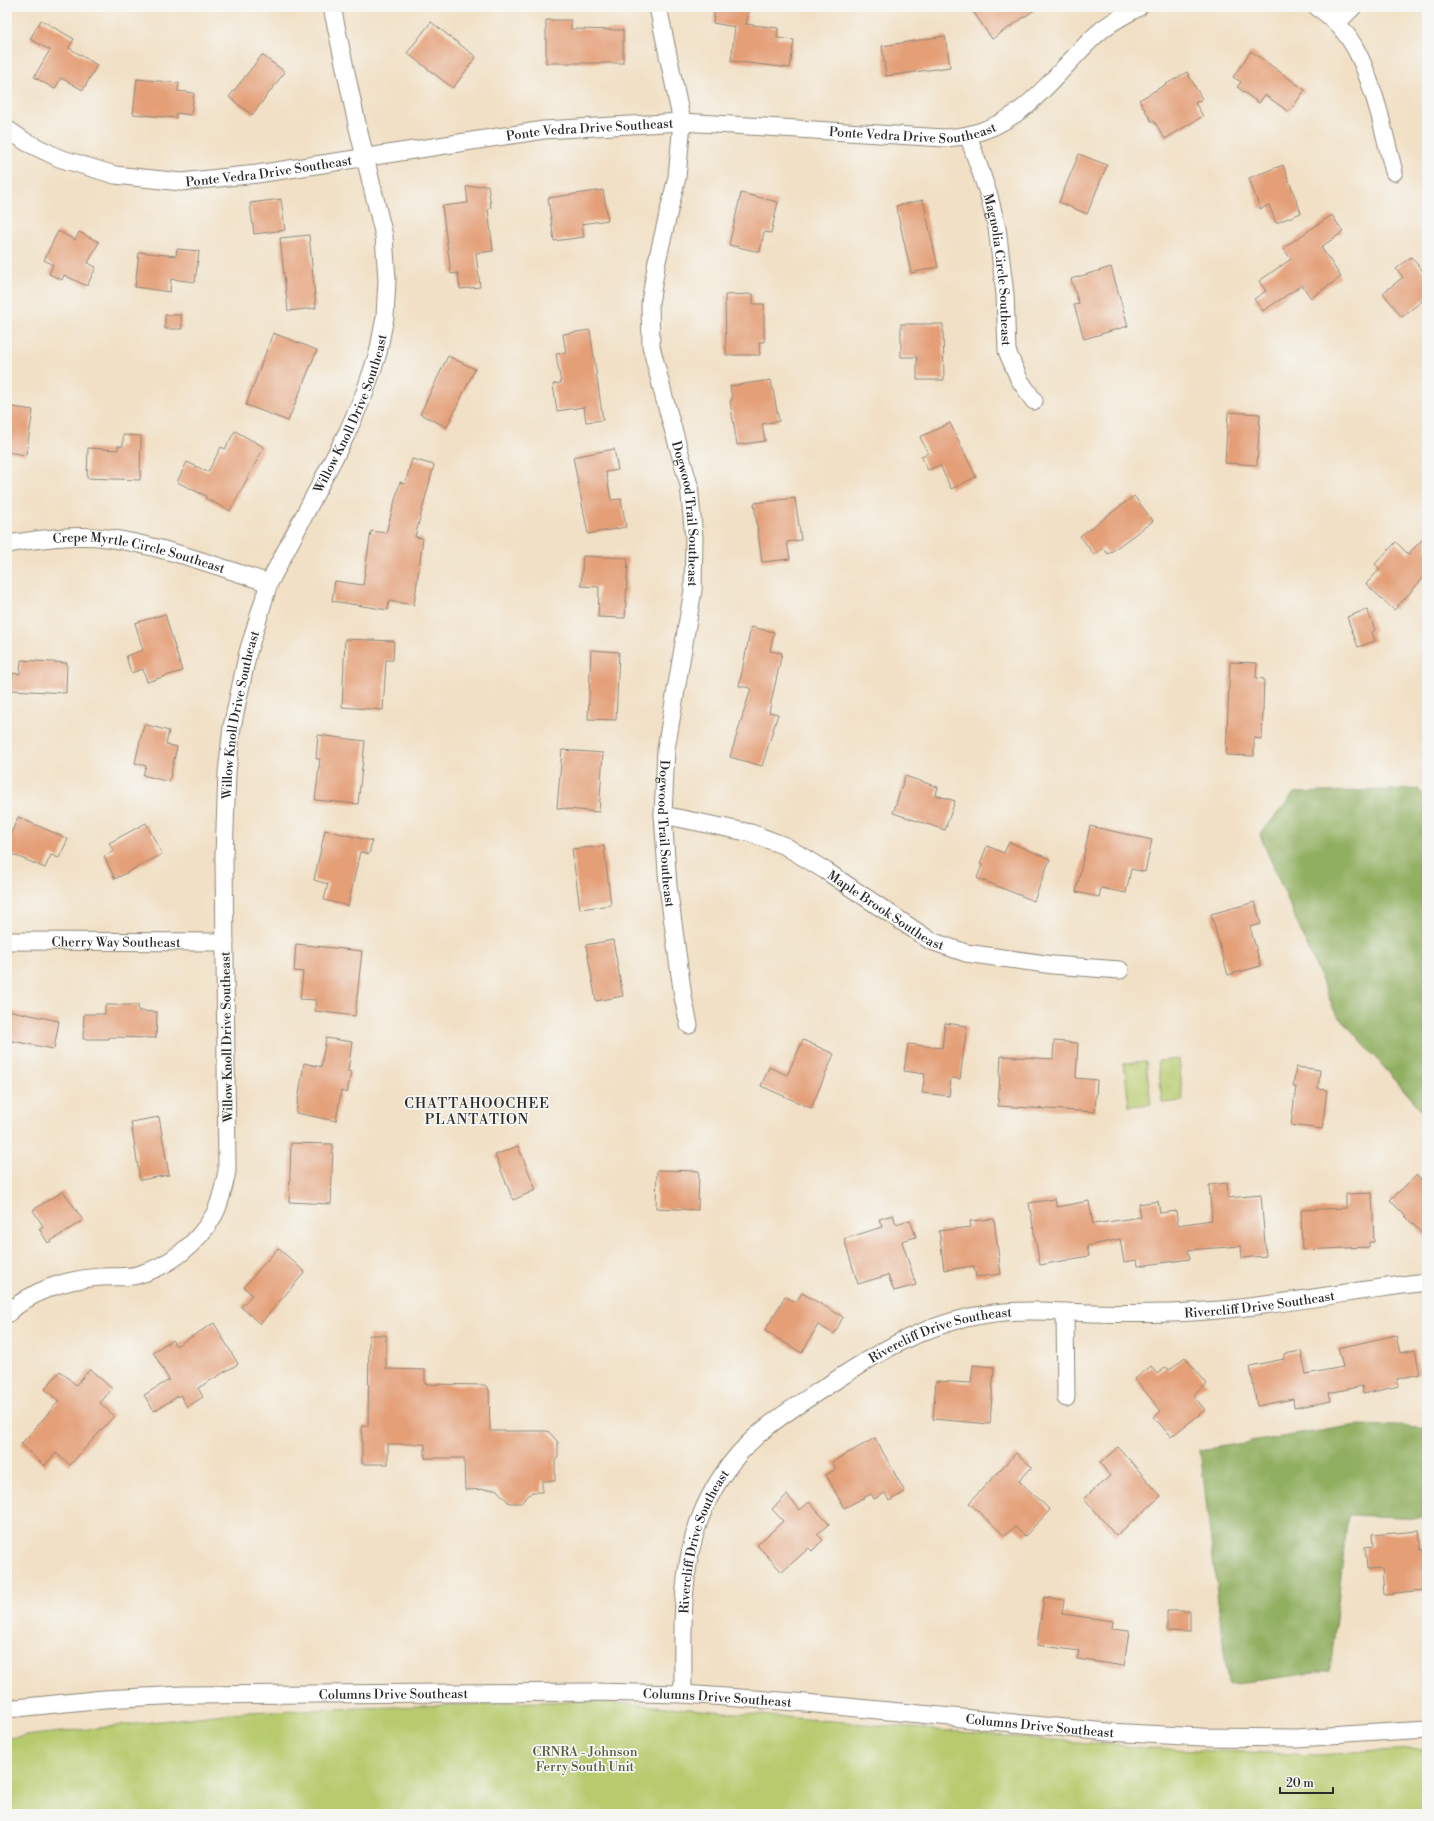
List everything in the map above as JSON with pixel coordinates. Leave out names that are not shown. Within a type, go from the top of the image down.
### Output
[{"type":"street","name":"Willow Knoll Drive Southeast","points":[[7,1314],[26,1299],[60,1284],[78,1280],[137,1275],[173,1259],[205,1228],[215,1213],[227,1171],[225,840],[227,773],[232,727],[248,652],[269,583],[347,434],[365,392],[378,353],[385,317],[387,280],[384,236],[332,7]]},
{"type":"street","name":"Dogwood Trail Southeast","points":[[658,7],[682,122],[677,177],[657,262],[650,303],[651,346],[689,485],[694,538],[693,590],[666,749],[663,815],[668,886],[683,997],[689,1025]]},
{"type":"street","name":"Ponte Vedra Drive Southeast","points":[[7,129],[26,142],[66,160],[115,175],[181,182],[257,174],[544,130],[682,122],[944,138],[968,135],[988,129],[1009,119],[1031,103],[1099,32],[1117,19],[1139,7]]},
{"type":"street","points":[[1317,7],[1337,23],[1348,35],[1359,52],[1370,78],[1394,172]]},
{"type":"street","points":[[1337,23],[1353,7]]},
{"type":"street","name":"Magnolia Circle Southeast","points":[[968,135],[989,196],[997,228],[1005,294],[1007,351],[1018,379],[1034,401]]},
{"type":"street","name":"Crepe Myrtle Circle Southeast","points":[[7,544],[74,536],[107,538],[181,555],[269,583]]},
{"type":"street","name":"Maple Brook Southeast","points":[[663,815],[752,833],[785,846],[826,871],[931,941],[966,953],[1067,966],[1120,970]]},
{"type":"street","name":"Cherry Way Southeast","points":[[7,941],[225,942]]},
{"type":"street","name":"Rivercliff Drive Southeast","points":[[683,1694],[683,1599],[690,1545],[712,1489],[735,1458],[750,1442],[774,1422],[895,1343],[914,1335],[966,1318],[1014,1311],[1137,1314],[1207,1311],[1427,1282]]},
{"type":"street","points":[[1065,1312],[1066,1398]]},
{"type":"street","name":"Columns Drive Southeast","points":[[7,1709],[104,1699],[183,1695],[593,1692],[683,1694],[795,1702],[1108,1732],[1202,1737],[1296,1738],[1427,1730]]},
{"type":"green space","points":[[1418,789],[1427,799],[1427,1116],[1335,1012],[1260,835],[1294,793]]},
{"type":"green space","points":[[1179,1059],[1183,1101],[1162,1103],[1158,1061]]},
{"type":"green space","points":[[1146,1061],[1151,1104],[1129,1106],[1124,1063]]},
{"type":"green space","points":[[1357,1425],[1427,1427],[1427,1518],[1348,1515],[1330,1671],[1228,1684],[1200,1450]]},
{"type":"green space","name":"CRNRA - Johnson Ferry South Unit","points":[[596,1701],[1148,1748],[1318,1755],[1427,1748],[1427,1814],[7,1814],[7,1738],[243,1712]]},
{"type":"building","points":[[715,7],[749,7],[746,24],[778,28],[777,38],[794,40],[790,68],[731,61],[735,27],[713,23]]},
{"type":"building","points":[[970,7],[1039,7],[992,39]]},
{"type":"building","points":[[41,20],[74,39],[69,48],[97,65],[83,90],[61,78],[55,89],[34,77],[50,50],[30,39]]},
{"type":"building","points":[[546,20],[571,20],[571,29],[623,30],[623,63],[546,63]]},
{"type":"building","points":[[431,22],[476,57],[453,88],[407,53]]},
{"type":"building","points":[[945,36],[950,67],[886,76],[882,46]]},
{"type":"building","points":[[1251,51],[1305,90],[1289,112],[1265,95],[1259,103],[1237,87],[1241,82],[1233,77]]},
{"type":"building","points":[[262,55],[285,72],[252,115],[229,97]]},
{"type":"building","points":[[1187,72],[1202,99],[1195,103],[1203,116],[1165,139],[1154,121],[1152,122],[1139,100]]},
{"type":"building","points":[[137,79],[179,83],[178,91],[194,93],[191,115],[176,113],[176,118],[133,114]]},
{"type":"building","points":[[1079,154],[1107,165],[1087,214],[1059,202]]},
{"type":"building","points":[[1283,165],[1301,213],[1276,223],[1269,205],[1260,209],[1249,178]]},
{"type":"building","points":[[488,185],[491,208],[488,209],[493,251],[476,253],[480,287],[460,289],[458,273],[451,274],[442,206],[468,203],[466,187]]},
{"type":"building","points":[[603,190],[608,220],[582,224],[584,237],[554,241],[548,198]]},
{"type":"building","points":[[741,193],[778,202],[771,233],[764,232],[760,252],[729,245]]},
{"type":"building","points":[[281,199],[285,230],[254,234],[250,203]]},
{"type":"building","points":[[923,200],[938,267],[911,273],[896,206]]},
{"type":"building","points":[[1332,215],[1343,232],[1321,247],[1341,277],[1311,298],[1302,285],[1263,311],[1254,299],[1266,291],[1259,281],[1291,259],[1283,248]]},
{"type":"building","points":[[58,231],[75,240],[79,232],[99,242],[88,263],[96,267],[87,286],[64,275],[62,280],[49,274],[53,265],[44,260]]},
{"type":"building","points":[[309,235],[316,308],[288,311],[280,238]]},
{"type":"building","points":[[177,249],[199,251],[195,282],[171,279],[170,292],[135,287],[139,252],[176,256]]},
{"type":"building","points":[[1411,257],[1427,276],[1427,297],[1402,317],[1383,293],[1403,277],[1396,269]]},
{"type":"building","points":[[1111,267],[1128,326],[1084,339],[1074,305],[1079,304],[1071,279]]},
{"type":"building","points":[[753,294],[753,304],[764,304],[764,342],[759,342],[760,355],[726,355],[725,295]]},
{"type":"building","points":[[165,315],[181,315],[182,329],[165,329]]},
{"type":"building","points":[[901,324],[943,324],[944,380],[917,380],[917,357],[901,357]]},
{"type":"building","points":[[590,330],[603,420],[586,422],[584,407],[557,411],[553,384],[561,383],[556,354],[566,353],[563,334]]},
{"type":"building","points":[[273,333],[317,350],[288,421],[246,405]]},
{"type":"building","points":[[448,356],[475,369],[447,427],[420,414]]},
{"type":"building","points":[[771,380],[779,421],[762,424],[765,441],[737,445],[730,401],[732,400],[730,386]]},
{"type":"building","points":[[7,406],[33,410],[26,455],[7,452]]},
{"type":"building","points":[[1228,412],[1260,414],[1257,465],[1225,463]]},
{"type":"building","points":[[950,423],[976,477],[951,489],[940,465],[928,470],[921,456],[928,453],[920,437]]},
{"type":"building","points":[[235,431],[264,447],[230,511],[205,498],[206,496],[177,482],[187,462],[208,472],[221,447],[225,449]]},
{"type":"building","points":[[123,435],[141,436],[140,480],[87,478],[88,448],[118,450],[118,446],[123,446]]},
{"type":"building","points":[[614,449],[618,470],[606,472],[611,500],[621,499],[626,527],[588,534],[573,457]]},
{"type":"building","points":[[412,459],[434,465],[415,537],[423,538],[414,605],[389,601],[388,610],[332,601],[335,581],[363,585],[371,531],[386,533],[400,482],[405,484]]},
{"type":"building","points":[[1134,496],[1153,521],[1108,554],[1103,548],[1094,555],[1080,536]]},
{"type":"building","points":[[795,498],[801,540],[787,542],[790,559],[762,562],[754,503]]},
{"type":"building","points":[[1427,535],[1427,574],[1394,610],[1366,584],[1380,569],[1375,564],[1396,542],[1408,554]]},
{"type":"building","points":[[583,556],[628,558],[625,618],[598,617],[599,587],[581,586]]},
{"type":"building","points":[[1367,609],[1375,630],[1372,632],[1375,641],[1358,647],[1347,617]]},
{"type":"building","points":[[165,614],[182,671],[147,682],[143,669],[131,673],[126,656],[143,650],[135,623]]},
{"type":"building","points":[[751,627],[774,632],[770,651],[782,653],[769,712],[778,714],[762,766],[730,757],[751,688],[739,686]]},
{"type":"building","points":[[345,639],[394,641],[393,660],[386,660],[383,710],[342,707]]},
{"type":"building","points":[[591,650],[619,652],[616,720],[588,719]]},
{"type":"building","points":[[21,660],[67,663],[66,693],[12,690],[13,673],[20,674]]},
{"type":"building","points":[[1230,662],[1257,663],[1256,678],[1264,679],[1262,739],[1254,738],[1254,756],[1226,755]]},
{"type":"building","points":[[144,724],[169,731],[166,744],[177,747],[169,782],[143,775],[146,766],[135,763]]},
{"type":"building","points":[[318,735],[365,741],[358,804],[315,800],[320,759],[316,759]]},
{"type":"building","points":[[562,750],[603,753],[599,812],[557,808]]},
{"type":"building","points":[[905,776],[938,787],[936,795],[955,801],[945,830],[893,813]]},
{"type":"building","points":[[18,817],[68,839],[59,858],[51,855],[45,868],[7,852],[7,843]]},
{"type":"building","points":[[146,823],[162,854],[115,879],[104,856],[114,851],[109,843]]},
{"type":"building","points":[[1090,826],[1152,840],[1145,872],[1131,869],[1126,893],[1101,888],[1099,897],[1076,892]]},
{"type":"building","points":[[325,830],[372,841],[369,854],[360,852],[348,906],[324,900],[328,884],[314,880]]},
{"type":"building","points":[[1009,842],[1050,859],[1034,901],[977,878],[982,865],[980,864],[987,846],[1004,853]]},
{"type":"building","points":[[604,846],[611,905],[580,909],[572,849]]},
{"type":"building","points":[[1255,902],[1261,924],[1250,927],[1261,966],[1228,975],[1211,914]]},
{"type":"building","points":[[613,940],[623,996],[596,1001],[586,945]]},
{"type":"building","points":[[296,944],[362,951],[355,1016],[315,1011],[316,1000],[300,999],[303,972],[294,971]]},
{"type":"building","points":[[105,1005],[138,1005],[138,1011],[157,1012],[156,1038],[109,1037],[109,1039],[83,1039],[84,1014],[105,1014]]},
{"type":"building","points":[[7,1010],[59,1021],[54,1049],[7,1040]]},
{"type":"building","points":[[945,1023],[967,1026],[960,1079],[951,1078],[949,1096],[922,1093],[925,1074],[904,1071],[908,1044],[942,1048]]},
{"type":"building","points":[[326,1038],[352,1042],[348,1071],[351,1072],[347,1093],[341,1091],[336,1121],[296,1113],[304,1063],[321,1067]]},
{"type":"building","points":[[803,1040],[834,1054],[811,1108],[761,1086],[769,1067],[787,1075]]},
{"type":"building","points":[[1054,1041],[1078,1043],[1076,1078],[1097,1080],[1095,1112],[998,1106],[1001,1056],[1053,1059]]},
{"type":"building","points":[[1296,1067],[1320,1070],[1318,1089],[1327,1090],[1322,1129],[1291,1125],[1296,1087],[1293,1087]]},
{"type":"building","points":[[159,1117],[169,1175],[140,1180],[131,1122]]},
{"type":"building","points":[[291,1143],[333,1144],[331,1204],[289,1202]]},
{"type":"building","points":[[518,1146],[536,1190],[513,1200],[495,1155]]},
{"type":"building","points":[[657,1170],[699,1171],[698,1210],[656,1208]]},
{"type":"building","points":[[1417,1175],[1427,1186],[1427,1239],[1390,1200]]},
{"type":"building","points":[[1227,1183],[1228,1198],[1261,1195],[1266,1256],[1242,1258],[1241,1246],[1188,1250],[1190,1259],[1138,1266],[1137,1260],[1124,1262],[1120,1239],[1087,1246],[1089,1256],[1040,1265],[1029,1203],[1055,1199],[1057,1207],[1089,1201],[1093,1224],[1141,1217],[1139,1204],[1158,1201],[1160,1213],[1176,1211],[1178,1225],[1212,1220],[1209,1185]]},
{"type":"building","points":[[63,1191],[83,1220],[48,1243],[39,1229],[43,1226],[33,1210]]},
{"type":"building","points":[[1372,1193],[1374,1242],[1369,1242],[1369,1247],[1302,1250],[1301,1210],[1346,1208],[1346,1194]]},
{"type":"building","points":[[893,1215],[896,1224],[910,1220],[916,1237],[902,1241],[916,1285],[894,1291],[888,1275],[858,1284],[844,1239],[882,1227],[879,1219]]},
{"type":"building","points":[[994,1219],[1001,1274],[976,1277],[974,1266],[944,1270],[939,1231],[971,1227],[970,1221]]},
{"type":"building","points":[[278,1248],[305,1272],[260,1324],[241,1307],[252,1295],[244,1287]]},
{"type":"building","points":[[802,1293],[843,1317],[834,1334],[818,1325],[802,1353],[765,1331],[785,1296],[796,1302]]},
{"type":"building","points":[[214,1323],[238,1364],[198,1388],[203,1397],[187,1407],[180,1395],[154,1411],[144,1395],[169,1380],[153,1352],[172,1340],[176,1346]]},
{"type":"building","points":[[369,1335],[386,1335],[386,1369],[425,1370],[425,1384],[485,1385],[489,1390],[490,1431],[548,1431],[558,1442],[558,1457],[555,1461],[555,1481],[542,1481],[542,1492],[532,1492],[521,1503],[509,1503],[496,1489],[465,1490],[464,1458],[425,1458],[425,1444],[388,1444],[388,1464],[362,1464],[362,1426],[368,1426]]},
{"type":"building","points":[[1396,1335],[1400,1353],[1415,1350],[1420,1374],[1397,1379],[1399,1386],[1363,1394],[1362,1386],[1329,1393],[1331,1401],[1294,1408],[1293,1399],[1257,1406],[1250,1366],[1284,1359],[1284,1354],[1301,1351],[1306,1374],[1343,1367],[1338,1348]]},
{"type":"building","points":[[1185,1357],[1207,1384],[1193,1395],[1205,1410],[1171,1437],[1154,1417],[1161,1411],[1135,1379],[1151,1366],[1157,1374],[1166,1367],[1169,1370]]},
{"type":"building","points":[[973,1365],[994,1367],[990,1424],[933,1419],[936,1381],[971,1383]]},
{"type":"building","points":[[90,1369],[112,1389],[100,1403],[114,1416],[70,1465],[56,1453],[44,1466],[21,1444],[59,1401],[45,1389],[60,1371],[76,1385]]},
{"type":"building","points":[[875,1438],[905,1492],[889,1501],[885,1493],[874,1499],[871,1494],[844,1508],[826,1475],[836,1469],[832,1462]]},
{"type":"building","points":[[1118,1447],[1161,1496],[1116,1536],[1084,1498],[1110,1476],[1100,1463]]},
{"type":"building","points":[[1016,1453],[1032,1467],[1019,1481],[1050,1510],[1025,1536],[1015,1527],[1005,1536],[969,1503]]},
{"type":"building","points":[[787,1495],[800,1510],[809,1502],[829,1524],[817,1534],[823,1540],[812,1551],[809,1548],[782,1572],[757,1545],[783,1521],[772,1509]]},
{"type":"building","points":[[1419,1531],[1421,1550],[1427,1550],[1427,1566],[1423,1566],[1425,1591],[1384,1595],[1382,1569],[1367,1570],[1365,1547],[1373,1546],[1372,1535]]},
{"type":"building","points":[[1044,1597],[1064,1600],[1062,1614],[1113,1621],[1112,1629],[1129,1631],[1124,1666],[1077,1659],[1079,1651],[1037,1645]]},
{"type":"building","points":[[1167,1611],[1190,1611],[1190,1632],[1167,1631]]},
{"type":"district","name":"CHATTAHOOCHEE PLANTATION","points":[[477,1112]]}]
